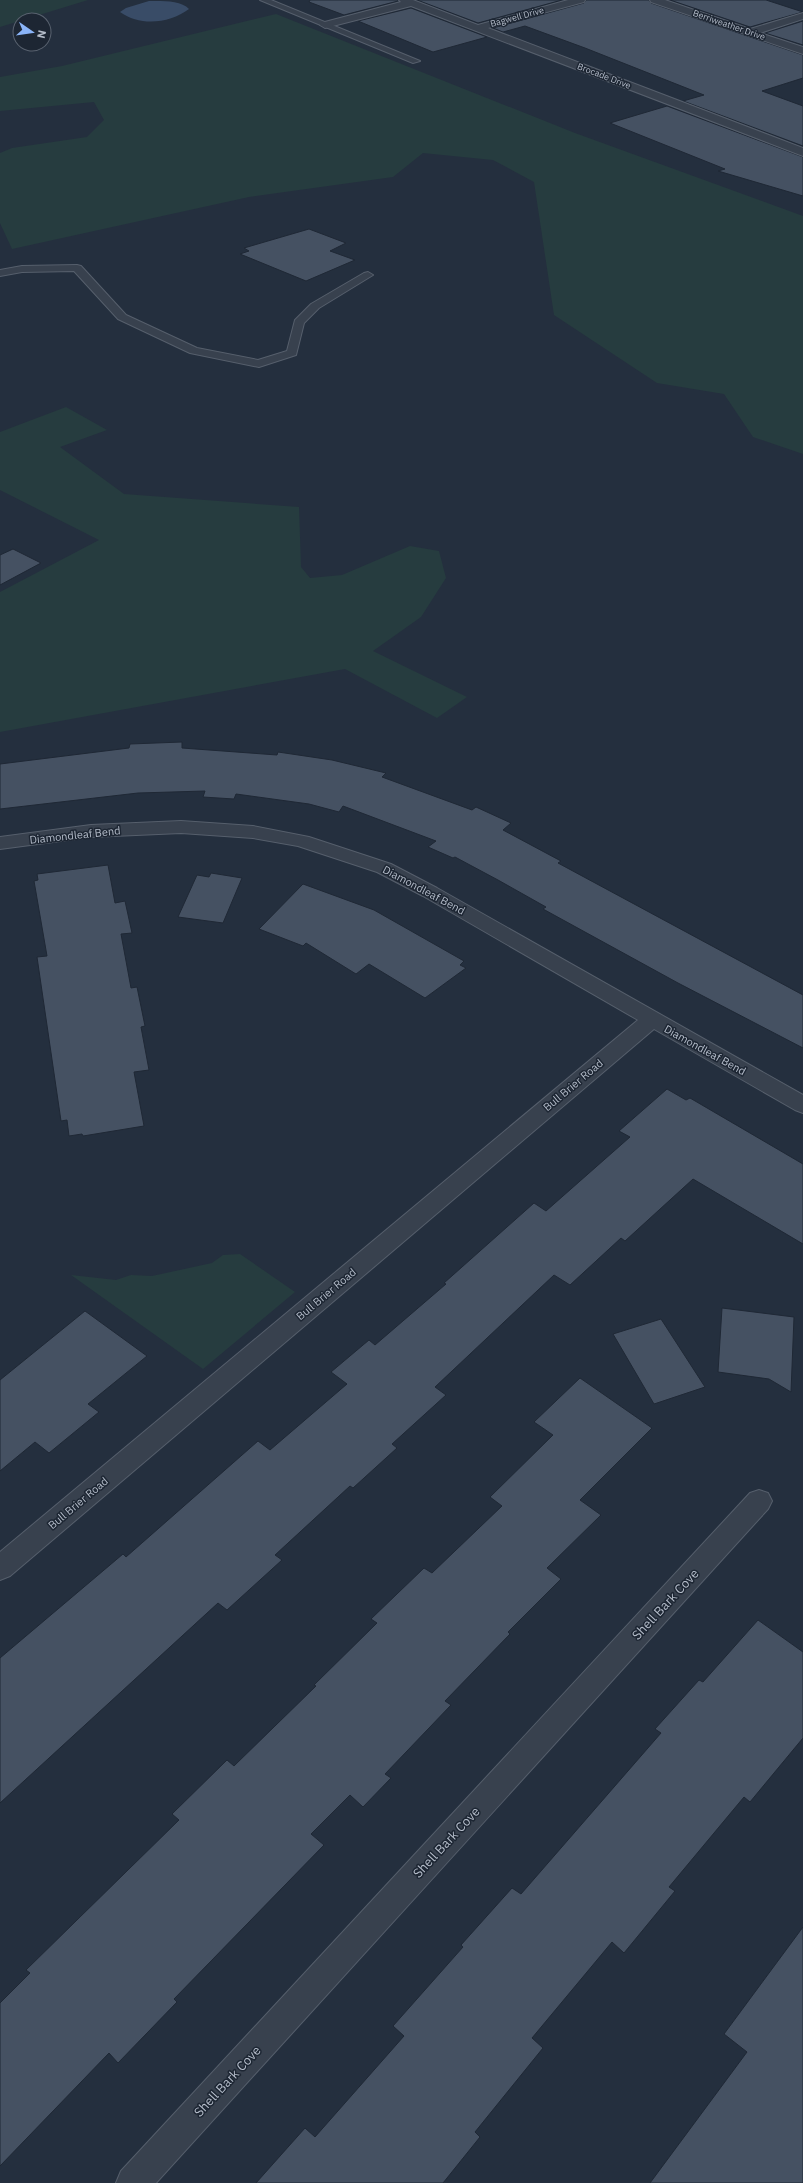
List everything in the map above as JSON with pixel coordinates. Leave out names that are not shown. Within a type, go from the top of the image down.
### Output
[{"type":"street","name":"Bagwell Drive","points":[[477,28],[580,0]]},
{"type":"street","name":"Berriweather Drive","points":[[655,0],[803,51]]},
{"type":"street","points":[[325,25],[408,1]]},
{"type":"street","name":"Brocade Drive","points":[[408,1],[803,152]]},
{"type":"street","points":[[750,32],[803,16]]},
{"type":"street","name":"Diamondleaf Bend","points":[[0,844],[90,831],[181,827],[253,832],[302,841],[384,868],[430,892],[651,1020],[803,1105]]},
{"type":"street","name":"Bull Brier Road","points":[[0,1568],[651,1020]]},
{"type":"street","name":"Shell Bark Cove","points":[[132,2183],[759,1501]]},
{"type":"lane","points":[[264,0],[416,61]]},
{"type":"lane","points":[[0,273],[22,269],[77,268],[122,317],[194,351],[259,364],[292,353],[299,322],[315,306],[368,275]]},
{"type":"green space","points":[[0,0],[88,0],[49,12],[12,12],[12,23],[0,27]]},
{"type":"green space","points":[[276,14],[575,133],[803,216],[803,454],[753,437],[724,394],[657,383],[554,315],[534,182],[493,160],[423,153],[393,177],[249,197],[12,249],[0,223],[0,153],[12,148],[87,137],[104,120],[94,102],[0,111],[0,77],[62,66]]},
{"type":"green space","points":[[66,407],[107,430],[60,447],[124,494],[299,507],[301,567],[310,578],[342,575],[410,546],[439,551],[446,578],[421,617],[373,651],[467,697],[437,718],[345,669],[0,732],[0,592],[99,540],[0,490],[0,432]]},
{"type":"green space","points":[[240,1254],[295,1292],[203,1369],[71,1275],[116,1280],[131,1275],[152,1276],[212,1263],[223,1255]]},
{"type":"water","points":[[149,1],[165,1],[181,4],[189,9],[173,17],[155,21],[137,20],[120,12],[126,8]]},
{"type":"building","points":[[310,0],[398,1],[344,15],[309,2]]},
{"type":"building","points":[[417,0],[562,0],[478,23]]},
{"type":"building","points":[[586,0],[649,0],[651,3],[803,55],[803,78],[762,91],[803,106],[803,146],[683,101],[704,95],[585,48],[525,26],[503,32],[493,28],[584,3]]},
{"type":"building","points":[[670,0],[766,0],[803,12],[750,27]]},
{"type":"building","points":[[411,8],[487,37],[433,52],[358,21]]},
{"type":"building","points":[[803,21],[803,45],[765,33]]},
{"type":"building","points":[[667,106],[803,157],[803,196],[718,171],[725,169],[610,123]]},
{"type":"building","points":[[309,229],[346,243],[330,251],[355,260],[306,281],[240,254],[249,251],[244,248]]},
{"type":"building","points":[[13,549],[41,563],[0,585],[0,555]]},
{"type":"building","points":[[182,742],[182,748],[277,755],[278,752],[332,760],[386,773],[382,777],[472,810],[476,807],[511,823],[503,830],[561,861],[558,863],[803,995],[803,1048],[678,983],[543,909],[546,907],[498,880],[455,857],[453,858],[428,847],[436,841],[343,806],[339,812],[309,804],[236,794],[234,799],[203,797],[205,791],[138,793],[0,809],[0,764],[129,748],[130,744]]},
{"type":"building","points":[[108,865],[115,903],[125,901],[132,933],[121,934],[131,988],[137,987],[145,1026],[141,1027],[149,1070],[134,1072],[144,1126],[83,1136],[82,1134],[69,1136],[67,1120],[61,1121],[37,957],[47,956],[34,881],[38,880],[37,874]]},
{"type":"building","points":[[211,873],[242,878],[223,923],[178,917],[197,875],[209,877]]},
{"type":"building","points":[[303,884],[374,910],[464,961],[460,965],[466,968],[425,998],[369,964],[356,974],[306,943],[303,946],[259,929]]},
{"type":"building","points":[[667,1089],[686,1100],[690,1098],[803,1164],[803,1244],[693,1179],[625,1241],[621,1238],[570,1285],[554,1275],[435,1387],[446,1395],[392,1444],[397,1448],[353,1488],[350,1486],[275,1555],[282,1560],[227,1610],[218,1603],[0,1803],[0,1658],[123,1554],[126,1557],[258,1441],[270,1450],[347,1384],[331,1372],[369,1340],[375,1345],[446,1284],[444,1283],[534,1203],[546,1211],[630,1137],[619,1131]]},
{"type":"building","points":[[722,1308],[794,1317],[791,1392],[769,1379],[718,1372]]},
{"type":"building","points":[[85,1311],[147,1356],[88,1404],[99,1412],[49,1453],[35,1442],[0,1471],[0,1380]]},
{"type":"building","points":[[661,1319],[705,1387],[654,1404],[613,1334]]},
{"type":"building","points":[[580,1378],[652,1428],[580,1500],[601,1515],[547,1568],[561,1579],[508,1632],[510,1634],[445,1701],[451,1705],[385,1774],[391,1778],[363,1807],[350,1795],[311,1834],[324,1845],[174,1999],[177,2002],[118,2063],[109,2053],[0,2166],[0,2003],[30,1973],[26,1970],[179,1820],[172,1814],[227,1760],[234,1766],[316,1686],[314,1685],[377,1623],[371,1619],[424,1568],[432,1573],[502,1506],[490,1497],[553,1435],[534,1422]]},
{"type":"building","points":[[758,1620],[803,1652],[803,1738],[750,1802],[744,1797],[669,1887],[675,1891],[624,1953],[612,1942],[532,2038],[543,2048],[475,2132],[480,2137],[443,2183],[256,2183],[305,2128],[315,2137],[404,2036],[393,2026],[463,1947],[461,1945],[512,1888],[521,1894],[661,1733],[655,1729],[699,1680],[703,1682]]},
{"type":"building","points":[[803,1927],[803,2183],[650,2183],[747,2052],[724,2034]]}]
